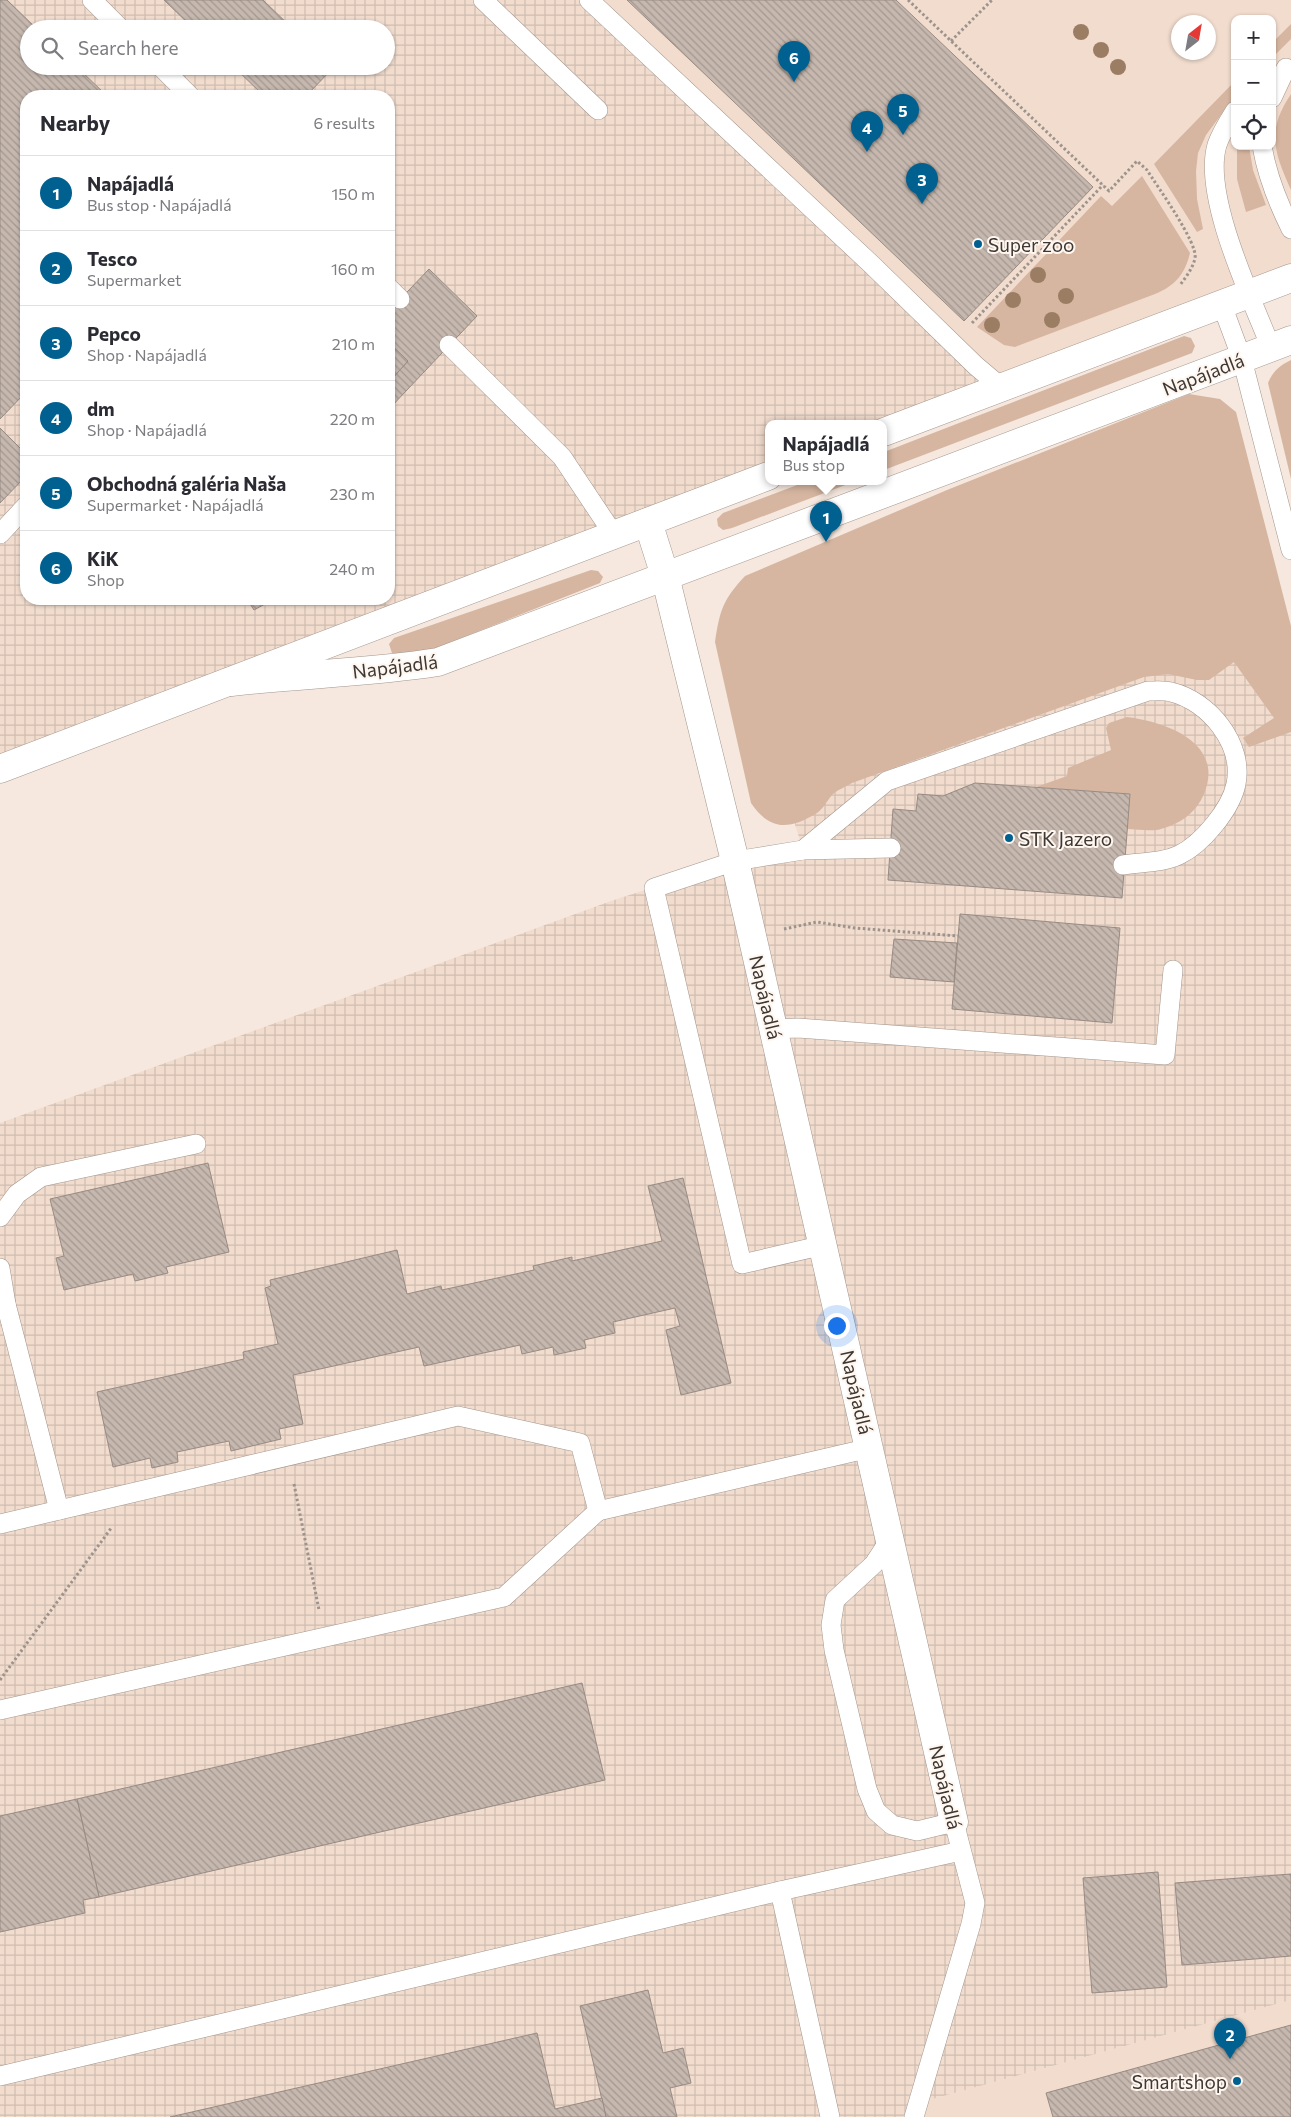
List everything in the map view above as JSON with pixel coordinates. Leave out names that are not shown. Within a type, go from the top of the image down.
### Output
[{"type":"street","points":[[887,431],[1291,278]]},
{"type":"street","name":"Napájadlá","points":[[231,682],[294,674],[380,671],[438,662],[1281,344]]},
{"type":"street","name":"Napájadlá","points":[[0,769],[765,477]]},
{"type":"street","name":"Napájadlá","points":[[648,522],[665,576],[735,861],[954,1822]]},
{"type":"lane","points":[[92,0],[112,20]]},
{"type":"lane","points":[[483,0],[598,110]]},
{"type":"lane","points":[[589,0],[976,366],[1001,387]]},
{"type":"lane","points":[[1276,88],[1283,70]]},
{"type":"lane","points":[[169,75],[184,90]]},
{"type":"lane","points":[[1231,117],[1224,128],[1217,147],[1219,208],[1250,294],[1281,344]]},
{"type":"lane","points":[[1263,150],[1281,209],[1291,229]]},
{"type":"lane","points":[[1222,305],[1242,359],[1291,550]]},
{"type":"lane","points":[[449,345],[562,457],[614,535]]},
{"type":"lane","points":[[0,534],[20,512]]},
{"type":"lane","points":[[803,850],[887,781],[1148,691],[1170,691],[1190,699],[1207,709],[1211,714],[1230,743],[1236,764],[1236,784],[1214,826],[1181,854],[1160,862],[1123,865]]},
{"type":"lane","points":[[824,1245],[742,1264],[654,888],[735,861],[803,850],[891,848]]},
{"type":"lane","points":[[774,1029],[798,1028],[1166,1055],[1173,970]]},
{"type":"lane","points":[[0,1217],[17,1194],[41,1177],[196,1144]]},
{"type":"lane","points":[[0,1268],[3,1304],[59,1510]]},
{"type":"lane","points":[[0,1524],[458,1416],[580,1443],[598,1511]]},
{"type":"lane","points":[[0,1710],[504,1597],[598,1511],[870,1448]]},
{"type":"lane","points":[[889,1541],[874,1564],[835,1600],[831,1624],[836,1659],[867,1788],[876,1811],[892,1825],[917,1831],[954,1822]]},
{"type":"lane","name":"Napájadlá","points":[[914,2117],[971,1924],[975,1903],[954,1822]]},
{"type":"lane","points":[[0,2076],[780,1891],[961,1851]]},
{"type":"lane","points":[[780,1891],[830,2117]]},
{"type":"path","points":[[908,0],[1109,191],[1137,161],[1148,170],[1192,243]]},
{"type":"path","points":[[951,41],[992,0]]},
{"type":"path","points":[[965,330],[1103,185]]},
{"type":"path","points":[[752,936],[817,922],[855,928],[958,936]]},
{"type":"path","points":[[289,1456],[324,1638]]},
{"type":"path","points":[[0,1680],[138,1491]]},
{"type":"shaded area","points":[[0,0],[589,0],[1001,387],[887,422],[887,420],[765,420],[765,477],[0,769]]},
{"type":"shaded area","points":[[589,0],[1291,0],[1291,278],[1001,387]]},
{"type":"shaded area","points":[[1291,24],[1291,39],[1276,54],[1276,39]]},
{"type":"shaded area","points":[[1231,85],[1231,101],[1206,135],[1198,153],[1196,171],[1197,199],[1203,229],[1197,232],[1154,164]]},
{"type":"shaded area","points":[[1291,94],[1291,190],[1280,164],[1276,148],[1278,119]]},
{"type":"shaded area","points":[[1237,150],[1250,150],[1253,170],[1266,205],[1246,212],[1237,179]]},
{"type":"shaded area","points":[[1142,176],[1190,253],[1182,273],[1174,283],[1155,294],[1015,347],[1004,345],[977,327],[1101,196],[1112,206]]},
{"type":"shaded area","points":[[1184,336],[1191,338],[1195,346],[1192,353],[887,469],[887,451]]},
{"type":"shaded area","points":[[1291,360],[1291,479],[1268,383],[1277,369]]},
{"type":"shaded area","points":[[1189,394],[1220,399],[1236,412],[1291,626],[1291,732],[1249,747],[1243,738],[1274,718],[1234,662],[1209,680],[1197,680],[1168,674],[1144,677],[852,783],[834,793],[817,813],[798,823],[781,825],[773,823],[765,819],[758,812],[751,803],[715,642],[721,613],[727,599],[745,576],[947,490]]},
{"type":"shaded area","points":[[797,485],[845,485],[723,530],[718,526],[717,519],[723,513]]},
{"type":"shaded area","points":[[591,570],[598,571],[603,577],[600,583],[426,652],[401,657],[392,653],[389,644],[394,638]]},
{"type":"shaded area","points":[[1160,650],[1291,661],[1291,2000],[918,2103],[914,2117],[0,2117],[0,1123],[611,901],[735,861],[803,850],[785,792]]},
{"type":"shaded area","points":[[1127,717],[1159,724],[1174,730],[1188,738],[1199,749],[1206,761],[1208,776],[1201,801],[1187,817],[1168,827],[1153,830],[1127,829],[1130,794],[1036,787],[1067,776],[1068,768],[1111,750],[1106,728],[1109,723]]},
{"type":"shaded area","points":[[1291,2000],[1291,2117],[914,2117],[918,2103]]},
{"type":"building","points":[[0,0],[7,0],[28,20],[20,20],[20,75],[85,75],[101,90],[20,90],[20,398],[0,419]]},
{"type":"building","points":[[164,0],[263,0],[284,20],[185,20]]},
{"type":"building","points":[[627,0],[896,0],[1093,187],[964,321]]},
{"type":"building","points":[[242,75],[326,75],[312,90],[258,90]]},
{"type":"building","points":[[429,269],[477,316],[395,403],[395,375],[408,361],[395,349],[395,305]]},
{"type":"building","points":[[395,349],[408,361],[395,375]]},
{"type":"building","points":[[0,428],[20,448],[20,482],[0,503]]},
{"type":"building","points":[[251,605],[263,605],[254,610]]},
{"type":"building","name":"STK Jazero","points":[[975,783],[1130,794],[1122,898],[888,880],[893,809],[916,811],[918,794],[943,796]]},
{"type":"building","points":[[960,914],[1120,928],[1112,1023],[952,1009]]},
{"type":"building","points":[[894,939],[957,943],[954,982],[890,977]]},
{"type":"building","points":[[208,1163],[229,1252],[166,1267],[168,1273],[135,1281],[133,1274],[64,1290],[56,1258],[64,1256],[50,1199]]},
{"type":"building","points":[[683,1178],[731,1383],[681,1395],[666,1330],[680,1326],[675,1308],[613,1322],[615,1333],[584,1340],[586,1348],[554,1355],[553,1347],[522,1354],[520,1345],[424,1366],[419,1347],[293,1375],[303,1424],[279,1429],[281,1439],[231,1451],[229,1441],[177,1452],[178,1462],[152,1468],[150,1458],[113,1467],[97,1392],[244,1359],[243,1352],[278,1344],[265,1288],[271,1286],[270,1280],[397,1250],[407,1294],[441,1286],[442,1290],[534,1270],[533,1266],[572,1257],[572,1261],[662,1241],[648,1186]]},
{"type":"building","points":[[582,1683],[605,1780],[99,1897],[77,1799]]},
{"type":"building","points":[[77,1799],[99,1897],[83,1900],[85,1913],[0,1932],[0,1816]]},
{"type":"building","points":[[1158,1872],[1167,1987],[1092,1993],[1083,1878]]},
{"type":"building","points":[[1291,1874],[1291,1956],[1182,1965],[1175,1883]]},
{"type":"building","points":[[648,1990],[663,2053],[683,2048],[691,2083],[670,2088],[677,2117],[606,2117],[580,2006]]},
{"type":"building","points":[[1291,2025],[1291,2117],[1053,2117],[1046,2093]]},
{"type":"building","points":[[537,2033],[555,2109],[602,2098],[606,2117],[170,2117]]},
{"type":"place","name":"KiK","points":[[794,82]]},
{"type":"place","name":"Obchodná galéria Naša","points":[[903,135]]},
{"type":"place","name":"dm","points":[[867,152]]},
{"type":"place","name":"Pepco","points":[[922,204]]},
{"type":"place","name":"Super zoo","points":[[978,244]]},
{"type":"place","name":"Napájadlá","points":[[826,542]]},
{"type":"place","name":"STK Jazero","points":[[1009,838]]},
{"type":"place","name":"Tesco","points":[[1230,2059]]},
{"type":"place","name":"Smartshop","points":[[1237,2081]]}]
